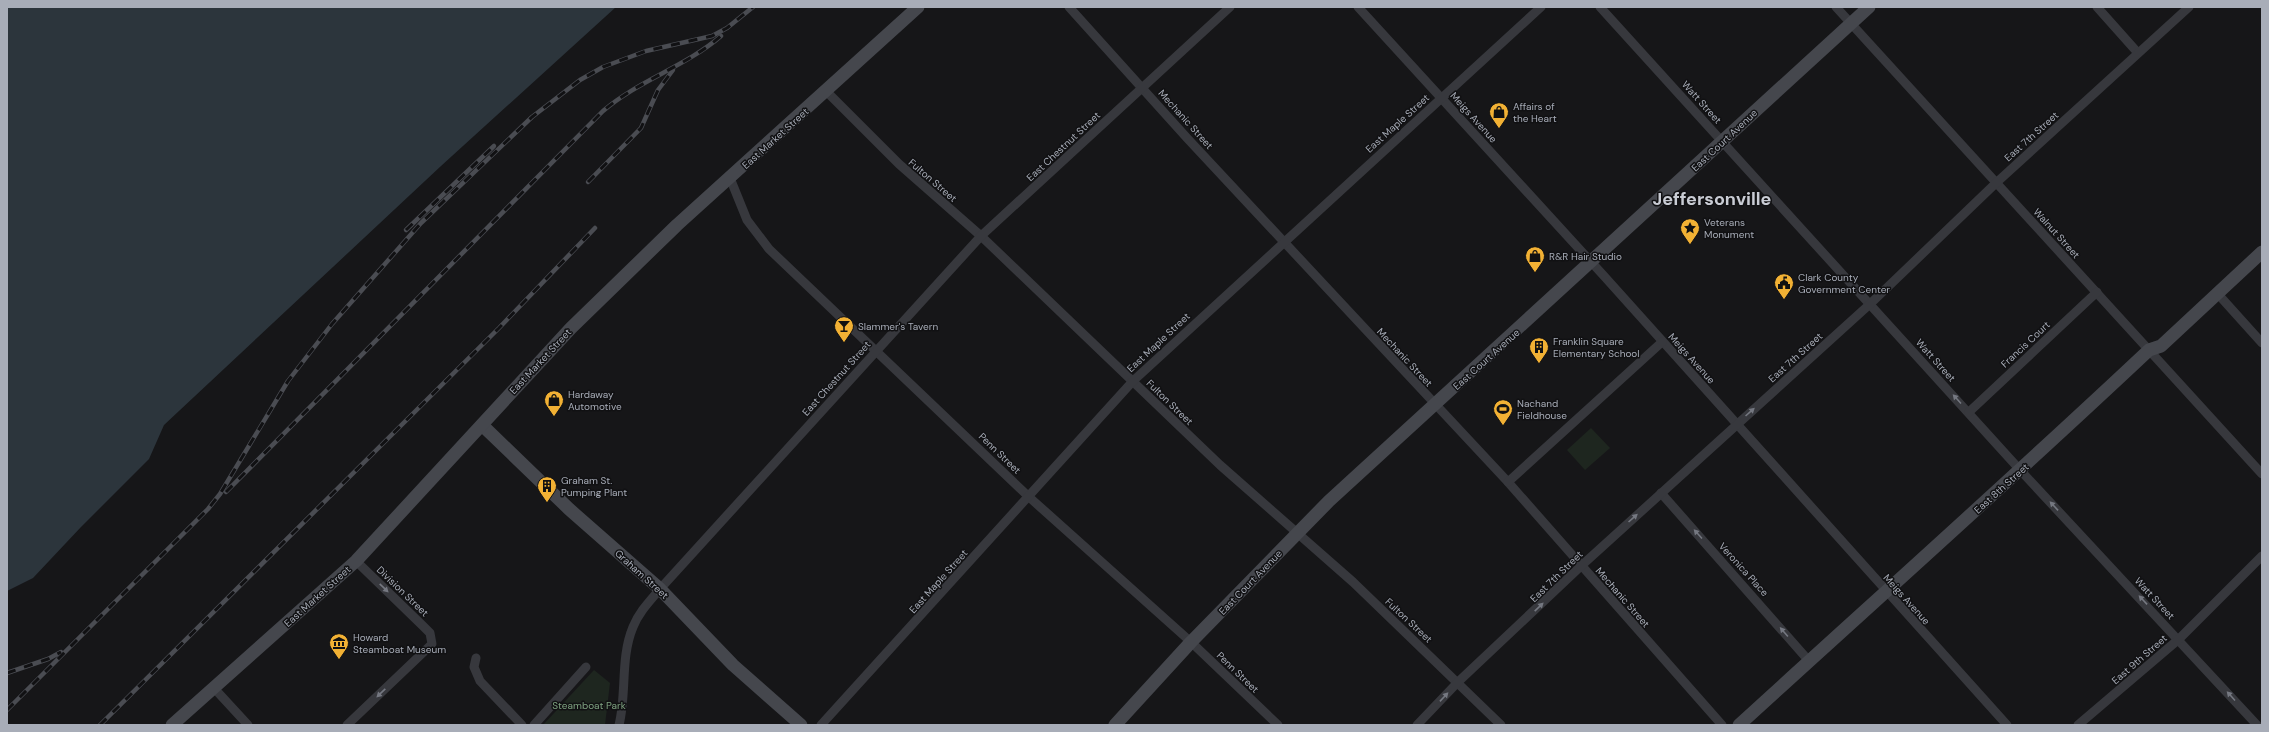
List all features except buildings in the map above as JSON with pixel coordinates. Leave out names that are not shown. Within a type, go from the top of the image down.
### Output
[{"type":"main road","name":"East Market Street","points":[[172,725],[213,687],[291,621],[356,561],[571,328],[677,225],[918,7]]},
{"type":"main road","name":"East Court Avenue","points":[[1115,725],[1191,642],[1329,502],[1869,7]]},
{"type":"main road","name":"East 8th Street","points":[[1739,725],[1885,591],[2021,471],[2149,350],[2161,346],[2262,252]]},
{"type":"main road","name":"Graham Street","points":[[482,425],[569,509],[660,589],[733,665],[801,725]]},
{"type":"street","name":"Mechanic Street","points":[[1069,7],[1187,138],[1508,482],[1722,725]]},
{"type":"street","name":"East Chestnut Street","points":[[619,725],[625,656],[633,628],[642,611],[660,589],[981,236],[1230,7]]},
{"type":"street","name":"Meigs Avenue","points":[[1358,7],[1592,262],[1885,591],[2007,725]]},
{"type":"street","name":"East Maple Street","points":[[821,725],[1029,497],[1132,381],[1283,241],[1541,7]]},
{"type":"street","name":"Watt Street","points":[[1600,7],[2021,471],[2179,639],[2254,724]]},
{"type":"street","name":"Walnut Street","points":[[1836,7],[2262,474]]},
{"type":"street","points":[[2097,7],[2138,53]]},
{"type":"street","name":"East 7th Street","points":[[1418,725],[1458,682],[1581,566],[1870,304],[1996,183],[2189,7]]},
{"type":"street","name":"Fulton Street","points":[[826,91],[899,164],[981,236],[1220,465],[1298,532],[1458,682],[1501,725]]},
{"type":"street","name":"Penn Street","points":[[730,178],[747,220],[761,240],[801,280],[877,350],[1029,497],[1191,642],[1278,725]]},
{"type":"street","name":"Francis Court","points":[[1969,412],[2097,292]]},
{"type":"street","points":[[2217,293],[2262,343]]},
{"type":"street","points":[[1508,482],[1662,342]]},
{"type":"street","name":"Veronica Place","points":[[1661,493],[1809,661]]},
{"type":"street","name":"East 9th Street","points":[[2078,725],[2179,639],[2262,556]]},
{"type":"street","name":"Division Street","points":[[347,725],[430,647],[432,640],[430,634],[422,625],[356,561]]},
{"type":"street","points":[[476,658],[474,667],[480,681],[522,725]]},
{"type":"street","points":[[534,725],[586,667]]},
{"type":"street","points":[[213,687],[248,725]]},
{"type":"green space","points":[[1591,428],[1610,448],[1585,470],[1567,450]]},
{"type":"green space","name":"Steamboat Park","points":[[594,670],[610,683],[605,725],[543,725]]},
{"type":"shaded area","points":[[7,7],[616,7],[441,166],[164,425],[149,459],[81,527],[33,578],[7,591]]},
{"type":"railway","points":[[7,710],[208,509],[220,494],[288,381],[332,324],[421,223],[532,117],[580,80],[603,67],[646,51],[712,36],[727,28],[753,7]]},
{"type":"railway","points":[[226,492],[603,111],[617,100],[707,47],[721,36]]},
{"type":"railway","points":[[588,182],[641,128],[658,90],[673,70]]},
{"type":"railway","points":[[406,230],[494,146]]},
{"type":"railway","points":[[100,725],[499,328],[595,228]]},
{"type":"railway","points":[[7,673],[48,659],[61,652]]},
{"type":"place","name":"Affairs of the Heart","points":[[1499,129]]},
{"type":"place","name":"Veterans Monument","points":[[1690,245]]},
{"type":"place","name":"R&R Hair Studio","points":[[1535,273]]},
{"type":"place","name":"Clark County Government Center","points":[[1784,300]]},
{"type":"place","name":"Slammer's Tavern","points":[[844,343]]},
{"type":"place","name":"Franklin Square Elementary School","points":[[1539,364]]},
{"type":"place","name":"Hardaway Automotive","points":[[554,417]]},
{"type":"place","name":"Nachand Fieldhouse","points":[[1503,426]]},
{"type":"place","name":"Graham St. Pumping Plant","points":[[547,503]]},
{"type":"place","name":"Howard Steamboat Museum","points":[[339,660]]},
{"type":"district","name":"Jeffersonville","points":[[1712,199]]}]
